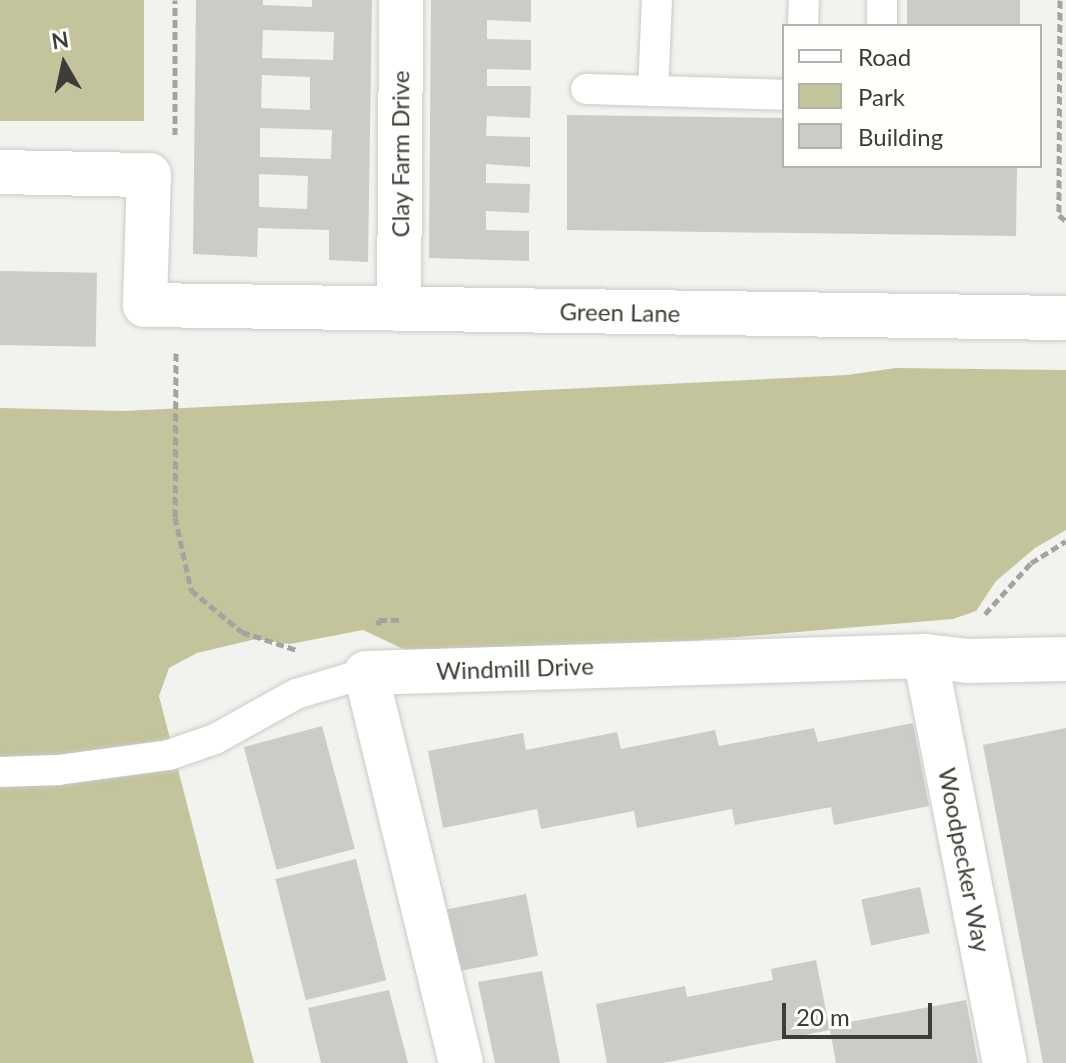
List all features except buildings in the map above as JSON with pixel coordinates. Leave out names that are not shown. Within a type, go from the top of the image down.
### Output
[{"type":"street","name":"Clay Farm Drive","points":[[399,309],[401,0]]},
{"type":"street","points":[[0,172],[149,175],[145,305],[175,305]]},
{"type":"street","name":"Green Lane","points":[[175,305],[1066,318]]},
{"type":"street","name":"Windmill Drive","points":[[366,673],[925,656],[968,661],[1066,659]]},
{"type":"street","name":"Woodpecker Way","points":[[925,656],[1005,1063]]},
{"type":"street","points":[[366,673],[461,1063]]},
{"type":"lane","points":[[653,91],[657,0]]},
{"type":"lane","points":[[803,24],[804,0]]},
{"type":"lane","points":[[882,0],[882,24]]},
{"type":"lane","points":[[586,89],[782,95]]},
{"type":"lane","points":[[0,772],[58,770],[169,755],[215,739],[296,694],[366,673]]},
{"type":"path","points":[[1060,0],[1059,215],[1066,221]]},
{"type":"path","points":[[175,305],[175,517],[191,590],[242,632],[366,673]]},
{"type":"green space","points":[[0,0],[144,0],[144,121],[0,121]]},
{"type":"green space","points":[[896,368],[1066,370],[1066,530],[1035,548],[996,581],[976,611],[953,619],[642,645],[416,655],[363,630],[290,644],[256,639],[197,653],[169,668],[159,696],[254,1063],[0,1063],[0,408],[123,411],[847,375]]}]
